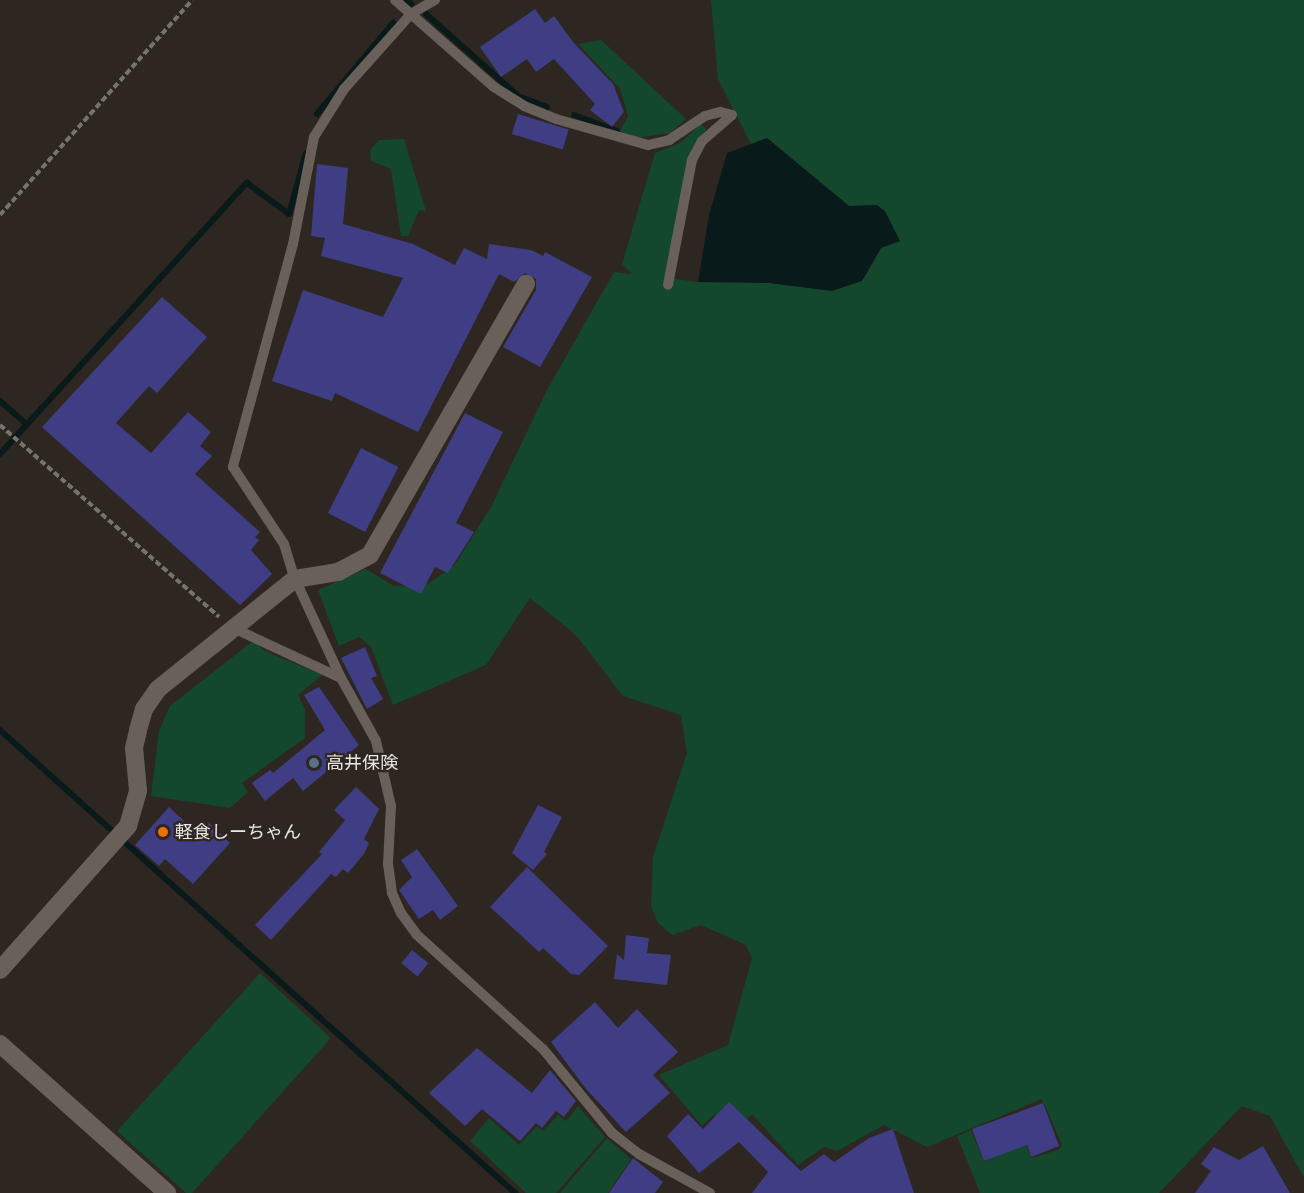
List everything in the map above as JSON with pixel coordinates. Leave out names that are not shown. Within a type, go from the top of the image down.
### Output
[{"type":"street","points":[[0,970],[128,826],[138,790],[134,748],[144,709],[158,689],[231,627],[295,579],[338,572],[370,555],[526,284]]},
{"type":"street","points":[[0,1044],[167,1193]]},
{"type":"lane","points":[[395,0],[494,87],[524,106],[620,140],[648,145],[669,140],[705,116],[720,112],[732,115],[702,141],[692,160],[668,285]]},
{"type":"lane","points":[[435,0],[411,14],[344,89],[314,137],[293,244],[233,467],[284,544],[295,579],[341,678],[376,741],[391,806],[388,864],[392,893],[401,913],[416,934],[543,1049],[612,1133],[639,1154],[710,1193]]},
{"type":"lane","points":[[231,627],[341,678]]},
{"type":"path","points":[[0,215],[192,0]]},
{"type":"path","points":[[0,425],[231,627]]},
{"type":"green space","points":[[711,0],[1304,0],[1304,1178],[1270,1116],[1242,1106],[1159,1193],[980,1193],[957,1136],[971,1130],[984,1162],[1025,1143],[1031,1158],[1058,1150],[1062,1145],[1042,1099],[927,1147],[884,1125],[837,1151],[824,1147],[798,1165],[752,1114],[732,1133],[715,1114],[702,1126],[659,1075],[728,1045],[752,958],[746,945],[701,925],[672,935],[658,923],[651,906],[653,857],[687,753],[681,715],[623,696],[575,634],[530,598],[486,665],[393,705],[371,647],[359,637],[339,646],[318,590],[366,569],[394,586],[426,585],[454,566],[491,507],[547,390],[614,272],[632,274],[622,264],[655,153],[680,143],[701,124],[706,129],[688,157],[667,278],[698,282],[862,281],[881,248],[877,205],[849,206],[767,138],[751,144],[718,79]]},
{"type":"green space","points":[[601,40],[686,119],[670,133],[636,138],[620,131],[628,116],[620,89],[578,44]]},
{"type":"green space","points":[[404,139],[426,211],[419,210],[408,236],[401,236],[391,169],[371,161],[370,150],[379,140]]},
{"type":"green space","points":[[253,641],[265,651],[322,675],[298,695],[305,709],[305,738],[242,783],[248,792],[230,808],[151,796],[159,731],[170,706]]},
{"type":"green space","points":[[260,973],[331,1038],[192,1193],[186,1193],[117,1131]]},
{"type":"green space","points":[[578,1106],[605,1137],[556,1193],[526,1193],[470,1141],[489,1118],[519,1145],[537,1126],[543,1131],[558,1115],[566,1121]]},
{"type":"green space","points":[[607,1138],[631,1159],[608,1193],[560,1193]]},
{"type":"shaded area","points":[[767,138],[849,206],[877,205],[885,211],[900,241],[881,248],[862,281],[832,291],[769,283],[698,282],[709,215],[727,153]]},
{"type":"building","points":[[535,9],[545,23],[554,16],[573,42],[613,84],[624,112],[612,127],[590,110],[595,104],[554,59],[536,72],[527,59],[501,77],[480,47]]},
{"type":"building","points":[[518,114],[569,129],[563,150],[512,134]]},
{"type":"building","points":[[317,164],[348,168],[343,224],[413,244],[455,265],[464,248],[487,259],[489,244],[531,250],[543,256],[545,252],[592,277],[540,367],[503,347],[536,290],[536,279],[525,273],[514,282],[499,274],[418,432],[335,393],[332,401],[272,381],[303,290],[383,317],[403,278],[321,256],[325,238],[311,236]]},
{"type":"building","points":[[162,297],[207,337],[157,393],[149,386],[116,423],[151,453],[188,412],[211,432],[200,446],[212,456],[195,474],[260,532],[255,537],[259,540],[251,550],[272,574],[240,605],[42,427]]},
{"type":"building","points":[[465,413],[503,432],[456,523],[474,532],[448,573],[435,567],[421,594],[380,573]]},
{"type":"building","points":[[361,448],[398,467],[365,532],[328,513]]},
{"type":"building","points":[[365,647],[377,676],[371,678],[383,699],[367,709],[341,658]]},
{"type":"building","points":[[319,687],[359,745],[303,791],[293,778],[265,801],[252,783],[270,770],[273,773],[325,730],[304,695]]},
{"type":"building","points":[[356,787],[379,809],[364,839],[369,843],[364,854],[348,873],[343,869],[336,877],[331,874],[271,940],[255,925],[322,854],[319,852],[345,820],[334,810]]},
{"type":"building","points":[[538,805],[562,817],[544,852],[547,854],[533,870],[512,853]]},
{"type":"building","points":[[169,807],[197,833],[209,823],[230,843],[193,884],[165,859],[159,866],[135,845]]},
{"type":"building","points":[[417,849],[458,906],[440,920],[433,910],[419,919],[399,890],[412,877],[401,860]]},
{"type":"building","points":[[527,867],[608,946],[579,975],[571,974],[543,948],[539,952],[490,907]]},
{"type":"building","points":[[626,935],[649,938],[647,953],[671,955],[667,985],[614,979],[617,954],[624,960]]},
{"type":"building","points":[[412,950],[428,963],[418,976],[401,963]]},
{"type":"building","points":[[595,1002],[618,1028],[637,1009],[678,1052],[653,1075],[670,1093],[626,1132],[586,1089],[551,1042]]},
{"type":"building","points":[[477,1048],[532,1093],[550,1070],[576,1101],[564,1117],[556,1111],[542,1128],[536,1123],[520,1141],[482,1109],[465,1126],[429,1093]]},
{"type":"building","points":[[729,1102],[801,1171],[824,1154],[834,1162],[869,1138],[893,1129],[914,1193],[752,1193],[768,1172],[739,1142],[699,1173],[667,1136],[688,1114],[703,1129]]},
{"type":"building","points":[[1043,1103],[1059,1146],[1031,1157],[1027,1145],[984,1161],[972,1129]]},
{"type":"building","points":[[1263,1146],[1290,1193],[1195,1193],[1211,1171],[1201,1164],[1214,1147],[1239,1160]]},
{"type":"building","points":[[633,1158],[663,1182],[655,1193],[609,1193]]},
{"type":"waterway","points":[[407,0],[411,4]]},
{"type":"waterway","points":[[426,14],[518,96],[547,107]]},
{"type":"waterway","points":[[317,114],[393,23]]},
{"type":"waterway","points":[[574,115],[617,131]]},
{"type":"waterway","points":[[0,454],[247,183],[289,214],[306,153]]},
{"type":"waterway","points":[[0,401],[26,424]]},
{"type":"waterway","points":[[0,730],[515,1193]]},
{"type":"place","name":"高井保険","points":[[314,763]]},
{"type":"place","name":"軽食しーちゃん","points":[[163,832]]}]
